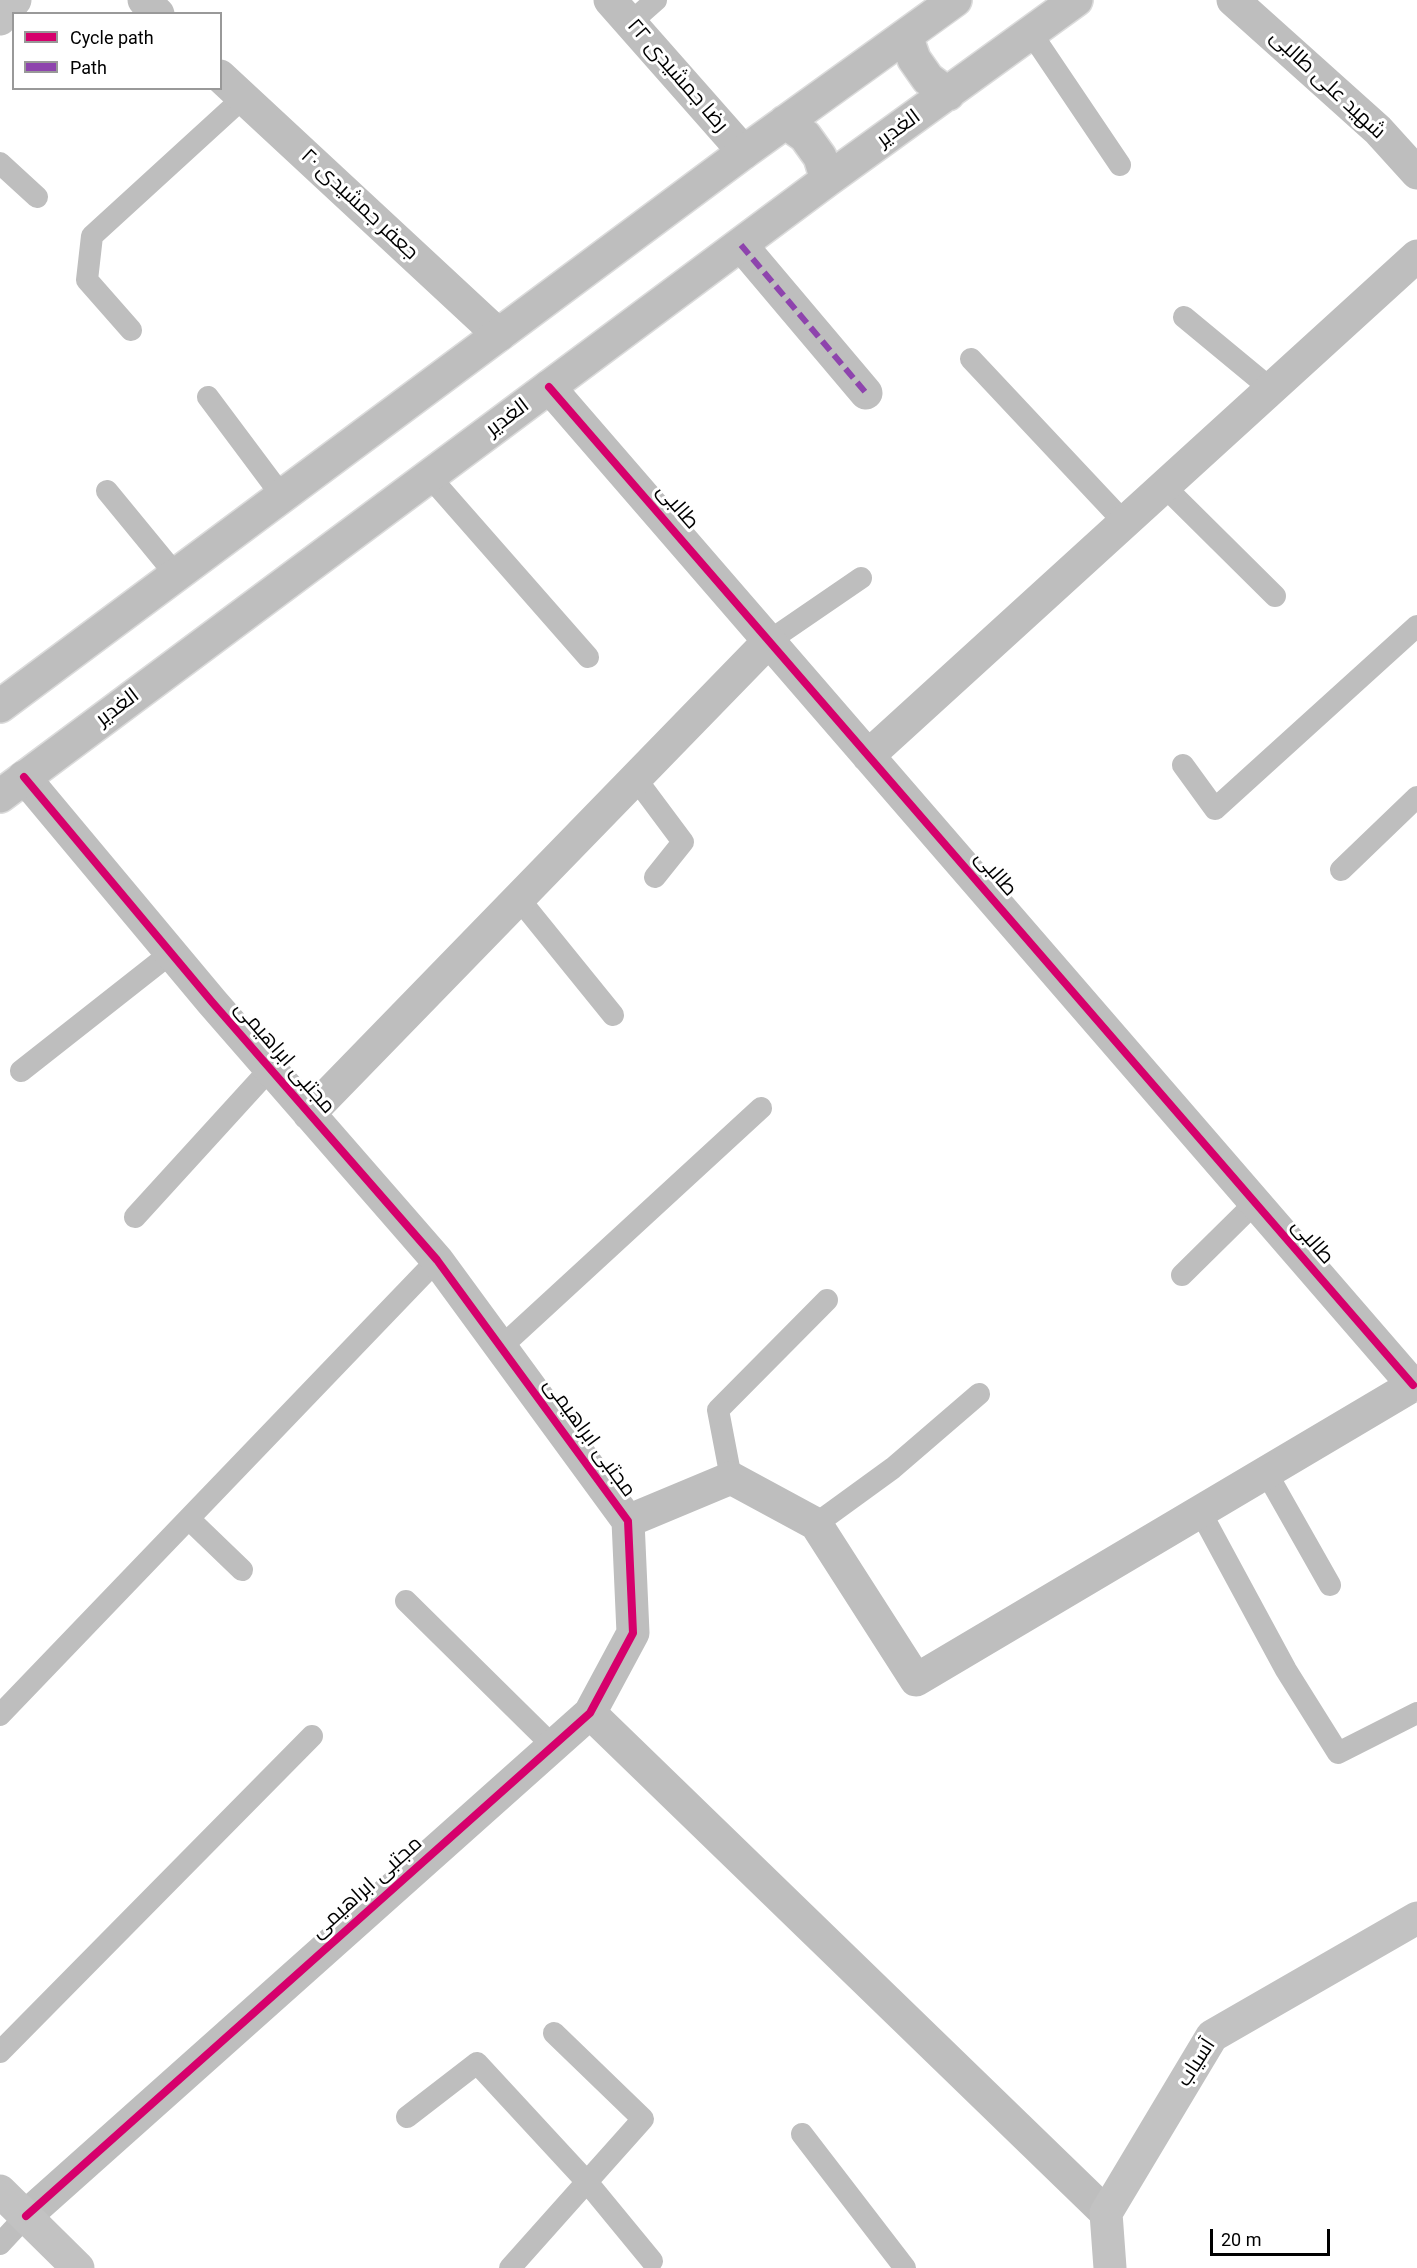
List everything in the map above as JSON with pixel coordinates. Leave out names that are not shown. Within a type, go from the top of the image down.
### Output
[{"type":"street","points":[[0,19],[15,0]]},
{"type":"street","points":[[144,0],[156,12]]},
{"type":"street","points":[[0,706],[744,152],[955,0]]},
{"type":"street","name":"الغدیر","points":[[12,787],[827,180],[1076,0]]},
{"type":"street","name":"شهید علی طالبی","points":[[1233,0],[1378,130],[1417,173]]},
{"type":"street","name":"رضا جمشیدی ۲۲","points":[[620,12],[744,152]]},
{"type":"street","points":[[906,36],[914,59],[928,79],[948,94]]},
{"type":"street","name":"جعفر جمشیدی ۲۰","points":[[222,78],[499,334]]},
{"type":"street","points":[[785,122],[805,136],[820,156],[827,180]]},
{"type":"street","points":[[741,245],[866,393]]},
{"type":"street","points":[[868,756],[1417,256]]},
{"type":"street","name":"طالبی","points":[[549,387],[1255,1203],[1415,1384]]},
{"type":"street","points":[[309,1114],[770,641]]},
{"type":"street","name":"مجتبی ابراهیمی","points":[[12,787],[171,953],[436,1260],[628,1521],[633,1633],[590,1713],[26,2216]]},
{"type":"street","points":[[628,1521],[731,1478],[816,1524],[916,1680],[1415,1384]]},
{"type":"street","points":[[590,1713],[1106,2213],[1110,2268]]},
{"type":"street","name":"آسیاب","points":[[1106,2213],[1212,2036],[1417,1918]]},
{"type":"street","points":[[0,2191],[78,2268]]},
{"type":"lane","points":[[620,12],[656,0]]},
{"type":"lane","points":[[1031,33],[1120,165]]},
{"type":"lane","points":[[131,330],[87,280],[92,236],[243,98]]},
{"type":"lane","points":[[0,163],[37,197]]},
{"type":"lane","points":[[1184,317],[1271,390]]},
{"type":"lane","points":[[971,359],[1125,523]]},
{"type":"lane","points":[[208,397],[282,496]]},
{"type":"lane","points":[[429,476],[588,657]]},
{"type":"lane","points":[[1164,486],[1275,596]]},
{"type":"lane","points":[[107,491],[176,575]]},
{"type":"lane","points":[[770,641],[861,578]]},
{"type":"lane","points":[[1183,765],[1215,809],[1417,626]]},
{"type":"lane","points":[[636,779],[683,842],[655,877]]},
{"type":"lane","points":[[1341,870],[1417,797]]},
{"type":"lane","points":[[519,899],[613,1015]]},
{"type":"lane","points":[[21,1071],[171,953]]},
{"type":"lane","points":[[135,1217],[270,1069]]},
{"type":"lane","points":[[500,1348],[761,1108]]},
{"type":"lane","points":[[1182,1275],[1255,1203]]},
{"type":"lane","points":[[0,1714],[436,1260]]},
{"type":"lane","points":[[731,1478],[718,1410],[827,1300]]},
{"type":"lane","points":[[816,1524],[893,1468],[979,1394]]},
{"type":"lane","points":[[1266,1472],[1330,1585]]},
{"type":"lane","points":[[1200,1511],[1286,1670],[1338,1753],[1417,1713]]},
{"type":"lane","points":[[189,1519],[242,1570]]},
{"type":"lane","points":[[406,1601],[553,1746]]},
{"type":"lane","points":[[0,2052],[312,1736]]},
{"type":"lane","points":[[510,2268],[643,2120],[554,2033]]},
{"type":"lane","points":[[407,2117],[477,2062],[587,2182],[652,2261]]},
{"type":"lane","points":[[802,2134],[905,2268]]},
{"type":"lane","points":[[0,2244],[26,2216]]},
{"type":"marked path","points":[[741,245],[866,393]]},
{"type":"cycle path","points":[[549,387],[1413,1385]]},
{"type":"cycle path","points":[[24,777],[212,1002],[437,1260],[628,1521],[633,1633],[590,1713],[26,2216]]}]
